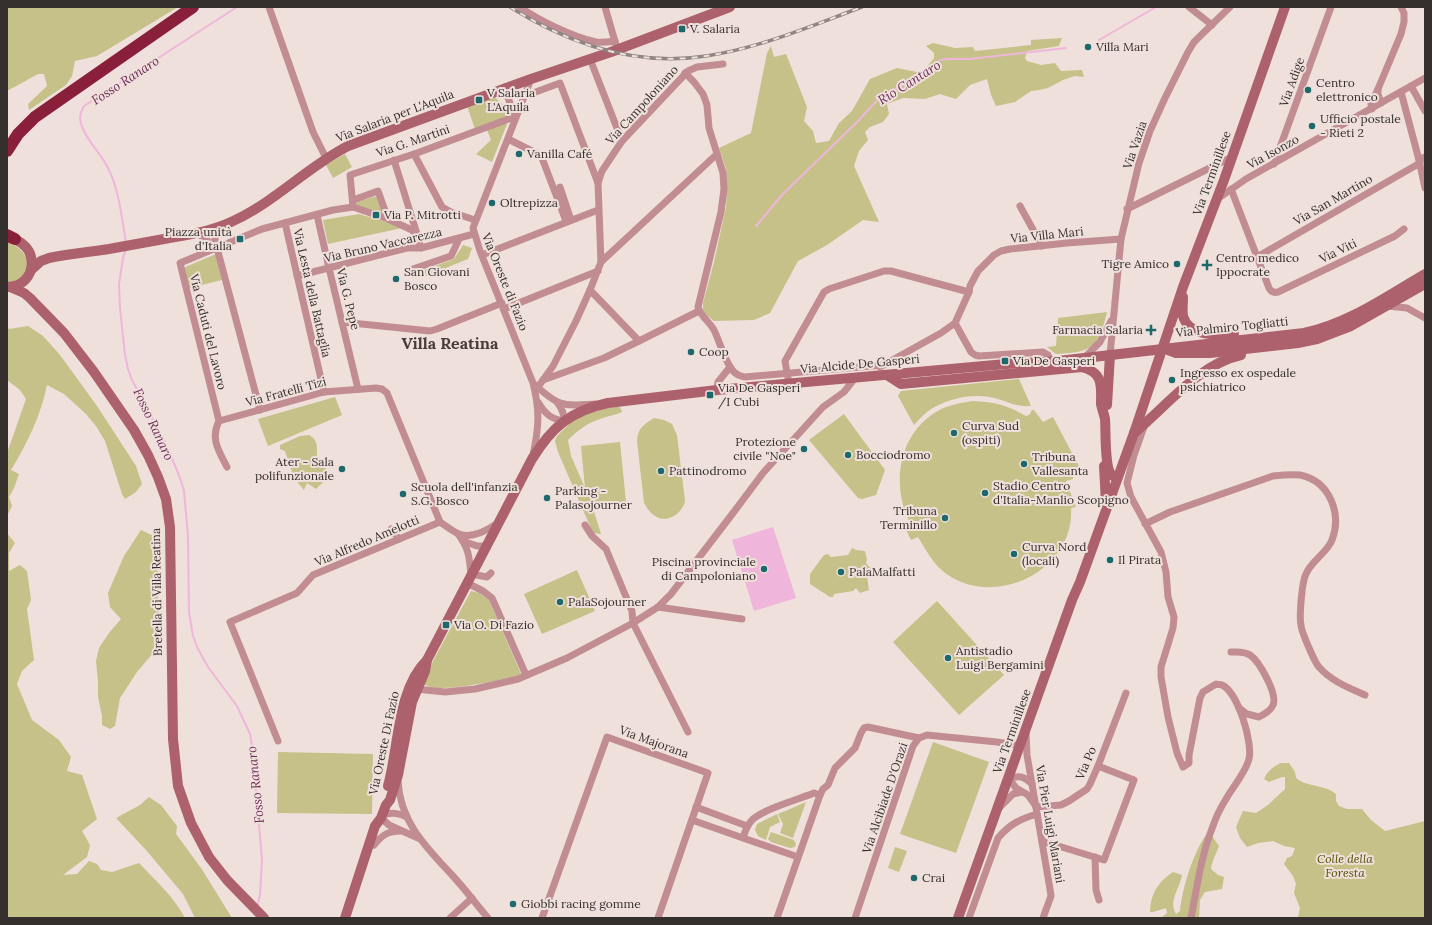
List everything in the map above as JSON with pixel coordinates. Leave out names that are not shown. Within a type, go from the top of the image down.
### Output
[{"type":"highway","points":[[7,151],[18,134],[35,117],[193,7]]},
{"type":"street","points":[[268,7],[314,132],[326,158]]},
{"type":"street","points":[[520,7],[532,15],[575,35],[597,42],[619,45],[605,7]]},
{"type":"street","name":"Via Salaria per L'Aquila","points":[[8,287],[16,286],[41,261],[59,256],[145,243],[197,233],[231,223],[250,213],[284,190],[303,174],[326,158],[348,146],[590,59],[619,45],[730,7]]},
{"type":"street","points":[[1189,7],[1212,25]]},
{"type":"street","name":"Via Vazia","points":[[1110,354],[1121,239],[1139,163],[1150,131],[1194,42],[1230,7]]},
{"type":"street","name":"Via Terminillese","points":[[958,918],[1026,733],[1072,600],[1080,582],[1134,433],[1183,287],[1216,200],[1228,186],[1232,157],[1285,7]]},
{"type":"street","name":"Via Adige","points":[[1274,164],[1331,7]]},
{"type":"street","points":[[1372,109],[1371,104],[1401,34],[1404,22],[1404,8]]},
{"type":"street","points":[[590,59],[622,141]]},
{"type":"street","name":"Via Campoloniano","points":[[535,385],[543,380],[553,366],[590,290],[601,262],[598,183],[602,172],[622,141],[685,73],[697,67],[723,64]]},
{"type":"street","points":[[685,73],[703,94],[707,106],[709,128],[723,172],[721,212],[698,307],[700,314],[712,328],[730,367],[739,376],[746,377],[883,365]]},
{"type":"street","name":"Via Isonzo","points":[[1228,186],[1274,164],[1425,78]]},
{"type":"street","name":"Via Oreste di Fazio","points":[[531,79],[472,228],[535,385],[537,401]]},
{"type":"street","points":[[514,120],[510,87],[521,91],[524,98],[560,83],[598,183]]},
{"type":"street","points":[[1411,86],[1425,111]]},
{"type":"street","points":[[1378,88],[1381,103]]},
{"type":"street","points":[[1401,92],[1421,160],[1425,188]]},
{"type":"street","name":"Via G. Martini","points":[[353,204],[350,175],[514,120]]},
{"type":"street","points":[[508,139],[536,153],[542,158],[568,221]]},
{"type":"street","points":[[1281,143],[1289,155]]},
{"type":"street","points":[[414,154],[442,207],[451,212],[475,220]]},
{"type":"street","points":[[601,262],[717,154]]},
{"type":"street","points":[[1127,209],[1232,157]]},
{"type":"street","points":[[394,160],[421,248]]},
{"type":"street","name":"Via San Martino","points":[[1257,257],[1421,160]]},
{"type":"street","name":"Via Viti","points":[[1228,186],[1269,288],[1271,292],[1274,293],[1388,239],[1404,229]]},
{"type":"street","points":[[560,187],[568,221]]},
{"type":"street","points":[[217,248],[262,229],[353,204],[378,191],[388,219]]},
{"type":"street","points":[[353,204],[404,225],[412,230],[417,236]]},
{"type":"street","points":[[1020,206],[1042,246]]},
{"type":"street","points":[[482,255],[598,210]]},
{"type":"street","name":"Via G. Pepe","points":[[317,215],[328,268],[358,389]]},
{"type":"street","name":"Via Lesta della Battaglia","points":[[285,223],[324,392]]},
{"type":"street","points":[[215,228],[217,248],[260,410]]},
{"type":"street","points":[[197,233],[217,248]]},
{"type":"street","name":"Via Bruno Vaccarezza","points":[[297,276],[406,248],[421,248],[474,234]]},
{"type":"street","name":"Via Salaria per L'Aquila","points":[[10,238],[22,243],[28,249],[40,255],[59,256]]},
{"type":"street","points":[[413,269],[451,256],[459,239]]},
{"type":"street","name":"Via Villa Mari","points":[[416,689],[445,692],[475,689],[518,679],[567,658],[633,623],[658,607],[671,594],[763,473],[823,407],[844,392],[860,377],[941,333],[955,323],[970,292],[970,286],[978,271],[994,255],[1001,251],[1010,249],[1121,239]]},
{"type":"street","name":"Via Caduti del Lavoro","points":[[217,248],[180,263],[219,421]]},
{"type":"street","points":[[28,249],[32,263],[28,290],[36,305]]},
{"type":"street","points":[[342,322],[430,331],[598,271]]},
{"type":"street","points":[[789,384],[785,361],[824,292],[829,289],[884,271],[891,271],[970,292]]},
{"type":"street","name":"Via Palmiro Togliatti","points":[[1162,348],[1304,333],[1329,326],[1356,314],[1425,274]]},
{"type":"street","name":"Via Palmiro Togliatti","points":[[1162,348],[1176,353],[1210,354],[1298,343],[1317,339],[1351,326],[1425,284]]},
{"type":"street","name":"Bretella di Villa Reatina","points":[[8,287],[24,293],[64,333],[121,409],[148,455],[166,499],[170,527],[173,739],[178,786],[191,823],[209,857],[245,900],[264,918]]},
{"type":"street","points":[[1183,287],[1182,314],[1185,321],[1191,328],[1199,332],[1212,335],[1286,332],[1304,333]]},
{"type":"street","points":[[590,290],[640,341]]},
{"type":"street","points":[[1387,306],[1407,308],[1425,318]]},
{"type":"street","points":[[543,380],[604,358],[699,311]]},
{"type":"street","name":"Via Vazia","points":[[1084,358],[1100,342],[1114,313]]},
{"type":"street","points":[[955,323],[974,355],[979,356],[1043,352],[1048,355],[1051,361]]},
{"type":"street","points":[[1134,433],[1202,373],[1218,363],[1239,355],[1282,349],[1298,343]]},
{"type":"street","name":"Via Alcide De Gasperi","points":[[564,421],[582,411],[608,403],[717,390],[1084,358],[1162,348]]},
{"type":"street","points":[[1139,351],[1149,356],[1157,366]]},
{"type":"street","points":[[1104,418],[1110,354]]},
{"type":"street","points":[[717,390],[718,382],[730,367]]},
{"type":"street","points":[[887,375],[901,384],[1082,367],[1088,369],[1096,374],[1099,379],[1109,472],[1112,476],[1118,476]]},
{"type":"street","points":[[535,385],[557,402],[566,405],[608,403]]},
{"type":"street","name":"Via Fratelli Tizi","points":[[219,421],[324,392],[376,388],[382,389],[387,393],[440,522]]},
{"type":"street","points":[[537,401],[547,415],[564,421],[564,414],[557,402]]},
{"type":"street","points":[[532,459],[538,426],[537,401]]},
{"type":"street","points":[[219,421],[215,429],[214,439],[227,467]]},
{"type":"street","name":"Via Oreste Di Fazio","points":[[386,805],[390,800],[398,775],[412,702],[416,689],[425,671],[427,660],[532,459],[543,442],[556,427],[564,421]]},
{"type":"street","points":[[1145,424],[1134,456],[1128,483],[1131,497],[1161,552],[1166,572],[1168,597],[1174,617],[1174,628],[1161,667],[1161,677],[1168,717],[1177,753],[1183,767],[1189,763],[1189,755],[1200,698],[1203,692],[1216,684],[1222,685],[1228,690],[1239,707],[1249,738],[1249,760],[1225,799],[1213,827],[1202,862],[1190,918]]},
{"type":"street","points":[[1105,442],[1103,449],[1107,508]]},
{"type":"street","points":[[1145,524],[1170,512],[1273,476],[1301,475],[1314,480],[1324,488],[1332,502],[1335,512],[1335,524],[1332,541],[1305,574],[1300,607],[1301,626],[1318,666],[1336,681],[1365,695]]},
{"type":"street","points":[[440,522],[458,534],[464,541],[469,554],[469,579],[492,598],[526,675]]},
{"type":"street","name":"Via Alfredo Amelotti","points":[[278,741],[230,622],[296,593],[313,575],[440,522]]},
{"type":"street","points":[[458,534],[476,534],[487,530],[498,523]]},
{"type":"street","points":[[585,525],[592,536],[606,549],[632,610],[633,623],[688,732]]},
{"type":"street","points":[[391,529],[399,539]]},
{"type":"street","points":[[470,535],[479,539],[486,546]]},
{"type":"street","points":[[464,541],[477,546],[486,546]]},
{"type":"street","points":[[469,579],[486,577],[491,573]]},
{"type":"street","points":[[658,607],[742,618]]},
{"type":"street","points":[[1231,652],[1242,652],[1249,654],[1254,658],[1269,683],[1274,700],[1274,705],[1268,712],[1259,717],[1248,714],[1239,707]]},
{"type":"street","name":"Via Oreste Di Fazio","points":[[386,805],[384,799],[391,776],[405,701],[410,684],[418,668],[427,660]]},
{"type":"street","name":"Via Po","points":[[969,918],[998,838],[1006,829],[1037,810],[1062,805],[1087,789],[1098,766],[1126,693]]},
{"type":"street","points":[[777,918],[820,795],[823,789],[828,785],[835,768],[854,748],[864,728],[868,727],[919,738]]},
{"type":"street","name":"Via Pier Luigi Mariani","points":[[1026,733],[1027,755],[1051,896],[1044,918]]},
{"type":"street","name":"Via Alcibiade D'Orazi","points":[[855,918],[914,746],[919,738],[928,735],[1021,746]]},
{"type":"street","name":"Via Majorana","points":[[542,918],[607,737],[708,773],[658,918]]},
{"type":"street","points":[[1042,841],[1104,860],[1134,780],[1098,766]]},
{"type":"street","points":[[398,775],[400,801],[418,838],[488,918]]},
{"type":"street","points":[[1032,784],[1022,776],[1009,779],[1016,788],[1028,795],[1037,810]]},
{"type":"street","points":[[997,811],[1013,794],[1022,792]]},
{"type":"street","points":[[743,838],[753,819],[762,813],[814,793],[820,795]]},
{"type":"street","points":[[345,918],[375,826],[382,816],[386,805]]},
{"type":"street","points":[[696,807],[748,826]]},
{"type":"street","points":[[382,816],[391,813],[399,813],[407,817]]},
{"type":"street","points":[[382,816],[389,825],[418,838]]},
{"type":"street","points":[[351,918],[374,845],[381,828],[382,816]]},
{"type":"street","points":[[692,820],[798,857]]},
{"type":"street","points":[[374,845],[380,837],[387,833],[402,831]]},
{"type":"street","points":[[1095,857],[1096,890],[1099,900]]},
{"type":"street","points":[[450,918],[472,898]]},
{"type":"green space","points":[[7,7],[178,7],[97,56],[75,61],[72,76],[66,85],[29,110],[28,104],[47,86],[44,74],[38,74],[7,91]]},
{"type":"green space","points":[[1062,38],[1059,46],[1027,51],[1025,58],[1027,61],[1041,65],[1055,63],[1061,71],[1082,70],[1084,77],[1075,76],[1063,80],[1048,88],[1031,91],[1015,102],[996,106],[991,95],[987,79],[970,85],[956,99],[940,94],[925,99],[903,98],[887,104],[889,114],[883,122],[870,127],[865,132],[868,140],[859,151],[854,166],[879,222],[863,220],[827,245],[798,261],[770,313],[754,320],[714,321],[705,314],[703,310],[703,303],[726,207],[726,169],[719,148],[751,133],[767,53],[771,46],[774,57],[786,54],[807,107],[804,121],[813,131],[816,143],[829,141],[839,123],[852,111],[870,79],[897,68],[922,73],[934,58],[934,53],[926,46],[933,43],[955,48],[973,47],[975,51],[1031,45],[1031,40]]},
{"type":"green space","points":[[494,97],[505,106],[509,117],[475,129],[467,106]]},
{"type":"green space","points":[[501,124],[507,124],[492,162],[476,154],[491,140],[487,130]]},
{"type":"green space","points":[[345,154],[352,167],[333,178],[326,165]]},
{"type":"green space","points":[[377,196],[383,214],[357,206],[356,202]]},
{"type":"green space","points":[[359,214],[402,228],[328,244],[323,220]]},
{"type":"green space","points":[[7,243],[19,248],[23,253],[26,258],[27,269],[18,280],[7,283]]},
{"type":"green space","points":[[463,245],[472,248],[468,259],[426,276],[424,270],[454,259]]},
{"type":"green space","name":"Piazza unità d'Italia","points":[[216,254],[222,280],[189,288],[183,268]]},
{"type":"green space","points":[[1107,312],[1097,341],[1092,346],[1078,352],[1056,354],[1047,347],[1056,346],[1058,318]]},
{"type":"green space","points":[[7,326],[9,329],[28,326],[43,336],[60,355],[97,406],[136,466],[142,484],[136,492],[125,499],[122,494],[105,441],[96,426],[86,414],[64,394],[47,385],[33,429],[11,470],[19,474],[9,497],[12,506],[7,516],[7,453],[26,399],[20,390],[7,380]]},
{"type":"green space","points":[[1019,379],[1031,406],[1018,405],[989,397],[970,396],[952,400],[935,407],[914,425],[898,396],[901,391]]},
{"type":"green space","points":[[335,397],[342,415],[268,446],[258,419]]},
{"type":"green space","name":"Stadio Centro d'Italia-Manlio Scopigno","points":[[973,401],[1001,405],[1026,416],[1034,410],[1043,422],[1053,417],[1082,472],[1073,477],[1073,479],[1066,481],[1076,507],[1071,508],[1069,530],[1060,549],[1047,565],[1029,577],[1010,585],[988,587],[968,584],[948,575],[934,562],[918,537],[911,540],[904,526],[910,523],[900,490],[900,473],[903,457],[909,441],[918,427],[930,416],[946,407]]},
{"type":"green space","points":[[615,406],[620,407],[622,412],[587,425],[568,440],[571,456],[585,488],[581,446],[620,442],[626,502],[592,505],[601,534],[593,533],[558,452],[555,441],[557,436],[577,418]]},
{"type":"green space","name":"Bocciodromo","points":[[844,414],[885,470],[876,495],[862,499],[858,498],[809,440]]},
{"type":"green space","name":"Pattinodromo","points":[[654,418],[664,420],[672,424],[677,435],[685,501],[681,510],[677,514],[664,519],[653,515],[644,503],[637,441],[642,427]]},
{"type":"green space","points":[[309,435],[315,441],[317,456],[327,464],[326,471],[319,476],[323,482],[316,489],[307,483],[304,490],[294,478],[285,451],[280,449],[280,445],[300,436]]},
{"type":"green space","points":[[141,530],[158,538],[158,597],[160,632],[154,652],[137,672],[120,698],[115,726],[110,729],[102,725],[102,716],[98,697],[96,661],[99,648],[121,619],[110,607],[108,593],[124,556]]},
{"type":"green space","points":[[7,533],[15,543],[9,553],[9,571],[20,565],[27,571],[31,600],[27,609],[34,660],[22,671],[17,684],[32,720],[59,740],[71,757],[67,771],[82,775],[97,819],[82,831],[90,845],[87,857],[63,875],[77,874],[89,861],[97,864],[101,870],[112,872],[139,863],[170,896],[181,910],[185,918],[7,918]]},
{"type":"green space","name":"PalaMalfatti","points":[[852,548],[865,551],[867,560],[866,563],[872,570],[867,576],[869,590],[860,593],[856,588],[853,591],[834,594],[833,597],[830,597],[810,584],[810,574],[824,555],[828,554],[831,557],[848,555]]},
{"type":"green space","name":"PalaSojourner","points":[[577,570],[595,611],[542,634],[524,594]]},
{"type":"green space","points":[[471,591],[479,593],[489,600],[521,674],[469,686],[442,688],[431,687],[424,684],[433,661]]},
{"type":"green space","name":"Antistadio Luigi Bergamini","points":[[937,601],[1004,675],[959,715],[893,642]]},
{"type":"green space","points":[[933,742],[989,762],[956,853],[900,834]]},
{"type":"green space","points":[[278,752],[373,754],[372,814],[277,813]]},
{"type":"green space","name":"Colle della Foresta","points":[[1281,763],[1289,763],[1295,772],[1296,778],[1300,781],[1326,789],[1336,794],[1336,801],[1339,806],[1347,809],[1362,809],[1371,820],[1385,831],[1425,821],[1425,918],[1298,918],[1300,908],[1294,893],[1296,884],[1293,876],[1284,864],[1287,858],[1292,856],[1295,848],[1284,846],[1273,841],[1258,843],[1247,847],[1240,838],[1236,827],[1243,811],[1256,813],[1268,805],[1285,789],[1285,777],[1269,782],[1264,779],[1275,766]]},
{"type":"green space","points":[[149,797],[161,805],[177,826],[176,834],[201,868],[232,918],[195,918],[183,894],[146,850],[116,818],[140,805]]},
{"type":"green space","points":[[806,802],[793,838],[780,833],[783,824],[778,814]]},
{"type":"green space","points":[[777,814],[780,822],[770,827],[766,840],[758,836],[755,830],[757,824]]},
{"type":"green space","points":[[771,832],[794,840],[796,844],[795,847],[790,848],[771,842],[768,839]]},
{"type":"green space","points":[[1206,835],[1212,836],[1219,846],[1211,869],[1218,875],[1224,877],[1222,889],[1205,892],[1200,900],[1199,918],[1161,918],[1167,913],[1166,908],[1150,912],[1152,899],[1156,889],[1163,880],[1173,872],[1182,875],[1173,904],[1176,914],[1180,911],[1183,892],[1189,872],[1197,851]]},
{"type":"green space","points":[[895,847],[907,851],[899,872],[888,868]]},
{"type":"shaded area","name":"Piscina provinciale di Campoloniano","points":[[773,527],[796,598],[754,611],[732,540]]},
{"type":"waterway","name":"Fosso Ranaro","points":[[126,243],[120,204],[115,185],[105,163],[88,139],[83,129],[80,118],[82,109],[84,106],[237,7]]},
{"type":"waterway","name":"Rio Cantaro","points":[[1099,40],[1156,7]]},
{"type":"waterway","name":"Rio Cantaro","points":[[756,226],[782,195],[858,121],[880,97],[921,75],[940,60],[969,59],[1066,48]]},
{"type":"waterway","name":"Fosso Ranaro","points":[[126,249],[119,284],[125,355],[132,380],[167,446],[184,491],[188,536],[189,612],[193,636],[208,667],[237,706],[250,734],[262,859],[260,895],[257,907]]},
{"type":"railway","points":[[510,7],[556,32],[579,42],[604,50],[628,55],[680,59],[706,56],[746,48],[785,36],[862,7]]},
{"type":"place","name":"V. Salaria","points":[[682,29]]},
{"type":"place","name":"Villa Mari","points":[[1088,47]]},
{"type":"place","name":"Centro elettronico","points":[[1308,90]]},
{"type":"place","name":"V Salaria L'Aquila","points":[[479,100]]},
{"type":"place","name":"Ufficio postale - Rieti 2","points":[[1312,126]]},
{"type":"place","name":"Vanilla Café","points":[[519,154]]},
{"type":"place","name":"Oltrepizza","points":[[492,203]]},
{"type":"place","name":"Via P. Mitrotti","points":[[376,215]]},
{"type":"place","name":"Piazza unità d'Italia","points":[[240,239]]},
{"type":"place","name":"Tigre Amico","points":[[1177,264]]},
{"type":"place","name":"Centro medico Ippocrate","points":[[1207,265]]},
{"type":"place","name":"San Giovani Bosco","points":[[396,279]]},
{"type":"place","name":"Farmacia Salaria","points":[[1151,330]]},
{"type":"place","name":"Coop","points":[[691,352]]},
{"type":"place","name":"Via De Gasperi","points":[[1005,361]]},
{"type":"place","name":"Ingresso ex ospedale psichiatrico","points":[[1172,380]]},
{"type":"place","name":"Via De Gasperi /I Cubi","points":[[710,395]]},
{"type":"place","name":"Curva Sud (ospiti)","points":[[954,433]]},
{"type":"place","name":"Protezione civile \"Noe\"","points":[[804,449]]},
{"type":"place","name":"Bocciodromo","points":[[848,455]]},
{"type":"place","name":"Tribuna Vallesanta","points":[[1024,464]]},
{"type":"place","name":"Ater - Sala polifunzionale","points":[[342,469]]},
{"type":"place","name":"Pattinodromo","points":[[661,471]]},
{"type":"place","name":"Stadio Centro d'Italia-Manlio Scopigno","points":[[985,493]]},
{"type":"place","name":"Scuola dell'infanzia S.G. Bosco","points":[[403,494]]},
{"type":"place","name":"Parking - Palasojourner","points":[[547,498]]},
{"type":"place","name":"Tribuna Terminillo","points":[[945,518]]},
{"type":"place","name":"Curva Nord (locali)","points":[[1014,554]]},
{"type":"place","name":"Il Pirata","points":[[1110,560]]},
{"type":"place","name":"Piscina provinciale di Campoloniano","points":[[764,569]]},
{"type":"place","name":"PalaMalfatti","points":[[841,572]]},
{"type":"place","name":"PalaSojourner","points":[[560,602]]},
{"type":"place","name":"Via O. Di Fazio","points":[[446,625]]},
{"type":"place","name":"Antistadio Luigi Bergamini","points":[[948,658]]},
{"type":"place","name":"Crai","points":[[914,878]]},
{"type":"place","name":"Giobbi racing gomme","points":[[513,904]]},
{"type":"district","name":"Villa Reatina","points":[[450,343]]}]
